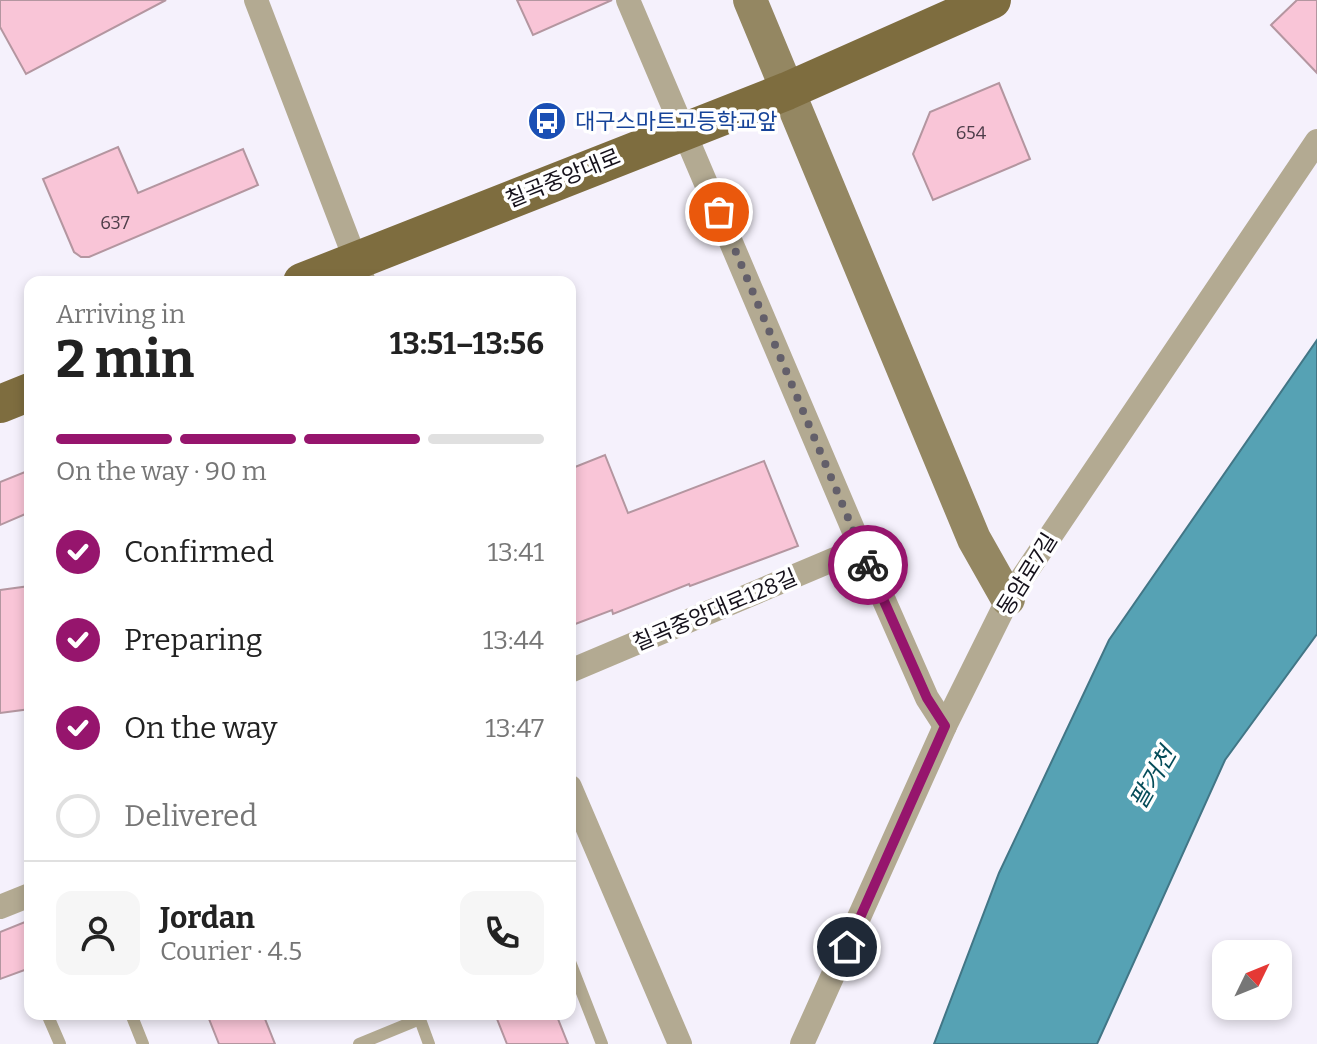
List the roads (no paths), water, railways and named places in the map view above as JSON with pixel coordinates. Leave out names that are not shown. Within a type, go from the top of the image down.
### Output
[{"type":"main road","points":[[750,0],[974,539],[1008,599]]},
{"type":"main road","name":"칠곡중앙대로","points":[[333,276],[359,271],[683,130],[787,91],[992,0]]},
{"type":"main road","points":[[0,404],[24,394]]},
{"type":"street","points":[[256,0],[359,271]]},
{"type":"street","points":[[628,0],[861,548],[927,698],[945,726]]},
{"type":"street","name":"동암로7길","points":[[802,1044],[945,726],[1008,599],[1317,141]]},
{"type":"street","name":"칠곡중앙대로128길","points":[[576,668],[861,548]]},
{"type":"street","points":[[576,801],[680,1044]]},
{"type":"street","points":[[0,907],[24,897]]},
{"type":"lane","points":[[576,977],[602,1044]]},
{"type":"lane","points":[[50,1020],[60,1044]]},
{"type":"lane","points":[[133,1020],[143,1044]]},
{"type":"lane","points":[[359,1044],[410,1020]]},
{"type":"lane","points":[[420,1020],[429,1044]]},
{"type":"water","name":"팔거천","points":[[1317,340],[1317,634],[1225,760],[1097,1044],[934,1044],[999,873],[1109,640]]},
{"type":"place","name":"대구스마트고등학교앞","points":[[547,121]]}]
